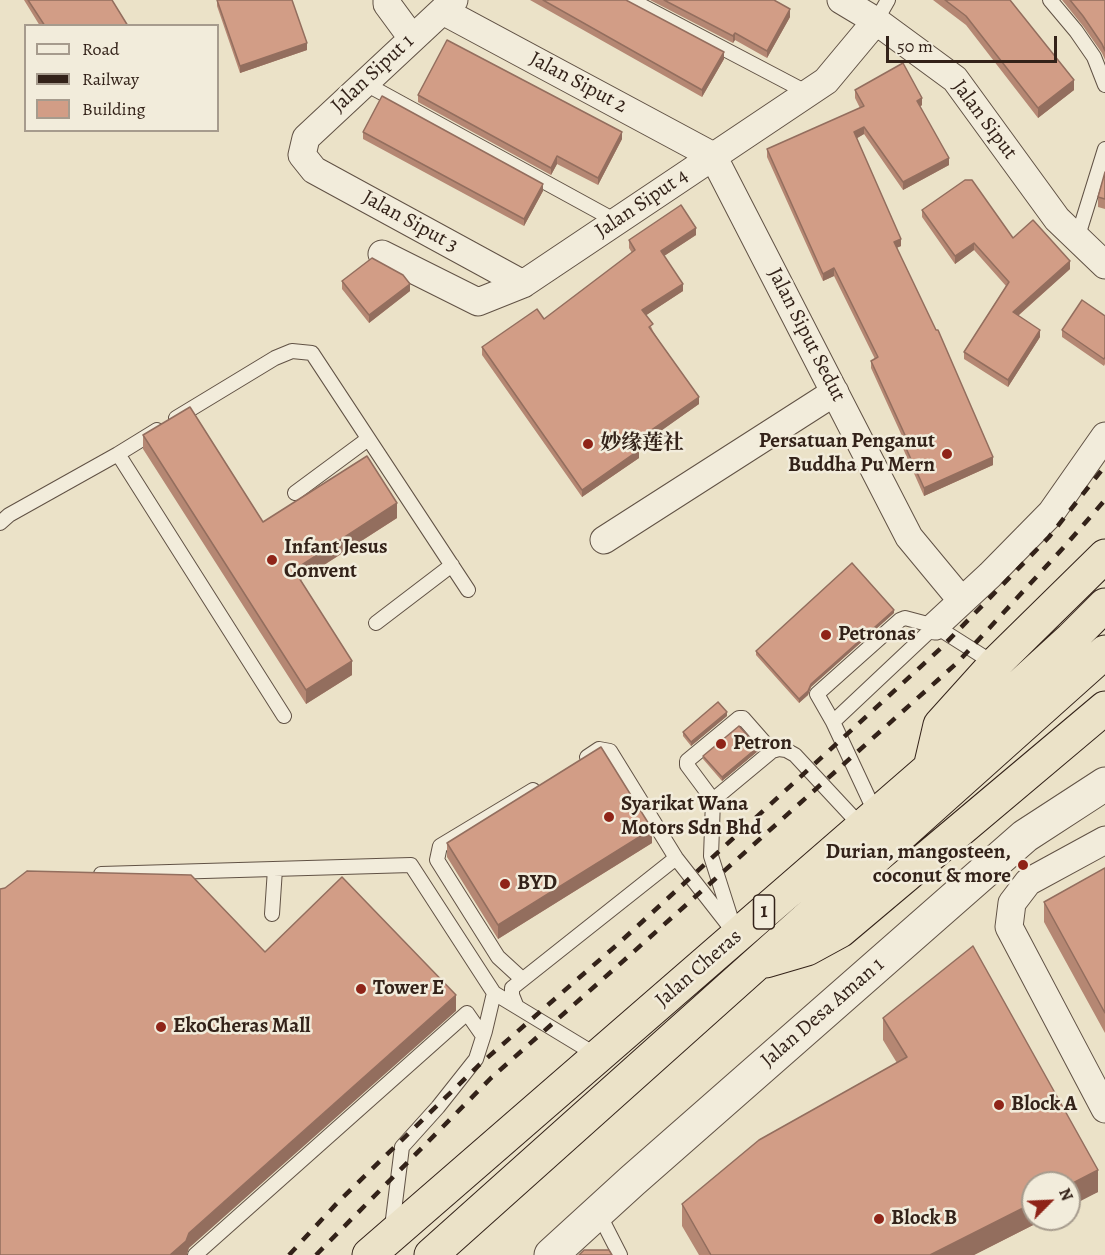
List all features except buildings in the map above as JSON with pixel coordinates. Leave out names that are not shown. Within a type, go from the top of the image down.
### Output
[{"type":"highway","points":[[930,768],[940,725],[995,664],[1105,555]]},
{"type":"highway","name":"Jalan Cheras","points":[[380,1246],[930,768],[1105,605]]},
{"type":"highway","name":"Jalan Cheras","points":[[430,1255],[1105,652]]},
{"type":"highway","points":[[758,963],[807,949],[840,931],[1105,708]]},
{"type":"street","points":[[387,0],[387,4],[412,38]]},
{"type":"street","name":"Jalan Siput","points":[[841,0],[882,11],[955,79],[1057,219],[1105,265]]},
{"type":"street","name":"Jalan Siput 1","points":[[302,155],[306,138],[448,5]]},
{"type":"street","name":"Jalan Siput 2","points":[[448,5],[713,156]]},
{"type":"street","name":"Jalan Siput 4","points":[[382,254],[478,302],[523,284],[826,81],[882,11]]},
{"type":"street","name":"Jalan Siput 3","points":[[302,155],[314,170],[523,284]]},
{"type":"street","name":"Jalan Siput Sedut","points":[[713,156],[909,537],[962,601]]},
{"type":"street","points":[[604,540],[835,392]]},
{"type":"street","points":[[935,626],[1051,513],[1105,436]]},
{"type":"street","name":"Jalan Desa Aman 1","points":[[551,1255],[1025,836],[1105,784]]},
{"type":"street","points":[[1105,840],[1028,882],[1012,903],[1009,927],[1105,1109]]},
{"type":"lane","points":[[631,0],[808,93]]},
{"type":"lane","points":[[1050,0],[1088,48],[1105,85]]},
{"type":"lane","points":[[364,82],[616,221]]},
{"type":"lane","points":[[1077,239],[1105,149]]},
{"type":"lane","points":[[0,523],[9,515],[118,454],[275,358],[292,351],[312,353],[468,590]]},
{"type":"lane","points":[[295,494],[368,439]]},
{"type":"lane","points":[[118,454],[284,716]]},
{"type":"lane","points":[[376,623],[452,566]]},
{"type":"lane","points":[[869,821],[833,722],[817,694],[904,618],[935,626],[995,664]]},
{"type":"lane","points":[[833,722],[935,626]]},
{"type":"lane","points":[[737,936],[711,856],[713,800],[687,765],[687,761],[737,718],[743,718],[772,752]]},
{"type":"lane","points":[[580,761],[599,749],[610,751],[676,858],[737,936]]},
{"type":"lane","points":[[713,800],[772,752],[779,749],[795,755],[869,821]]},
{"type":"lane","points":[[522,979],[498,957],[436,860],[440,846],[540,786]]},
{"type":"lane","points":[[516,1005],[512,988],[676,858]]},
{"type":"lane","points":[[83,875],[411,865],[494,993],[598,1057]]},
{"type":"lane","points":[[272,914],[275,869]]},
{"type":"lane","points":[[380,1246],[402,1147],[438,1107],[476,1059],[494,993]]},
{"type":"lane","points":[[195,1255],[466,1013],[483,1036]]},
{"type":"lane","points":[[598,1212],[620,1255]]},
{"type":"railway","points":[[289,1255],[339,1201],[479,1065],[619,943],[941,648],[1049,537],[1105,466]]},
{"type":"railway","points":[[316,1255],[491,1078],[958,662],[1105,500]]},
{"type":"place","name":"妙缘莲社","points":[[588,444]]},
{"type":"place","name":"Persatuan Penganut Buddha Pu Mern","points":[[947,454]]},
{"type":"place","name":"Infant Jesus Convent","points":[[272,560]]},
{"type":"place","name":"Petronas","points":[[826,635]]},
{"type":"place","name":"Petron","points":[[721,744]]},
{"type":"place","name":"Syarikat Wana Motors Sdn Bhd","points":[[609,817]]},
{"type":"place","name":"Durian, mangosteen, coconut & more","points":[[1023,865]]},
{"type":"place","name":"BYD","points":[[505,884]]},
{"type":"place","name":"Tower E","points":[[361,989]]},
{"type":"place","name":"EkoCheras Mall","points":[[161,1027]]},
{"type":"place","name":"Block A","points":[[999,1105]]},
{"type":"place","name":"Block B","points":[[879,1219]]}]
